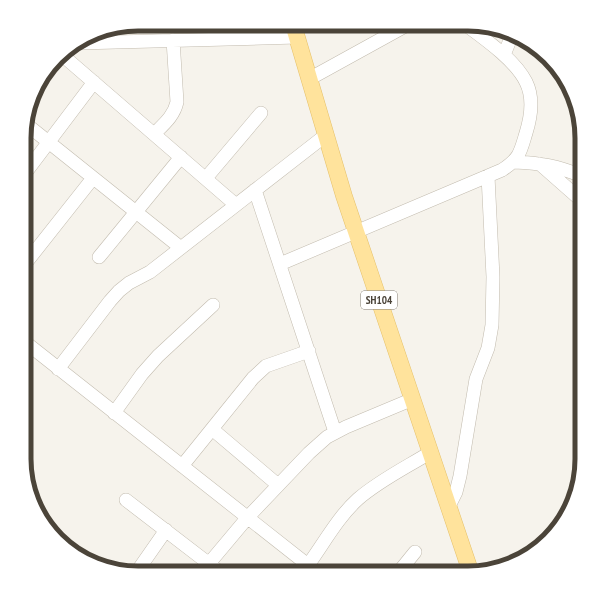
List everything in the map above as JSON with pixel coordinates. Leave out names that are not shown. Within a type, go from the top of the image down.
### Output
[{"type":"main road","name":"SH104","points":[[295,31],[356,232],[469,566]]},
{"type":"street","points":[[89,43],[173,40],[283,31]]},
{"type":"street","points":[[309,80],[397,31]]},
{"type":"street","points":[[280,264],[502,170],[514,162],[519,155],[531,110],[530,96],[526,82],[504,55],[475,31]]},
{"type":"street","points":[[154,134],[176,110],[177,102],[173,40]]},
{"type":"street","points":[[504,55],[510,40]]},
{"type":"street","points":[[66,59],[236,205]]},
{"type":"street","points":[[31,165],[94,82]]},
{"type":"street","points":[[206,178],[261,113]]},
{"type":"street","points":[[31,128],[181,248]]},
{"type":"street","points":[[58,369],[110,301],[124,286],[150,272],[326,135]]},
{"type":"street","points":[[99,257],[137,213],[181,157]]},
{"type":"street","points":[[514,162],[538,163],[575,173]]},
{"type":"street","points":[[538,163],[575,195]]},
{"type":"street","points":[[449,506],[456,492],[460,476],[476,379],[488,348],[492,325],[493,277],[488,176]]},
{"type":"street","points":[[31,256],[93,178]]},
{"type":"street","points":[[255,190],[335,432]]},
{"type":"street","points":[[114,413],[142,374],[158,356],[213,305]]},
{"type":"street","points":[[31,347],[308,565],[342,516],[358,499],[379,484],[431,452]]},
{"type":"street","points":[[182,466],[253,378],[266,366],[309,351]]},
{"type":"street","points":[[207,566],[248,518],[309,452],[335,432],[413,399]]},
{"type":"street","points":[[212,429],[278,485]]},
{"type":"street","points":[[126,500],[166,530],[203,566]]},
{"type":"street","points":[[141,566],[166,530]]},
{"type":"street","points":[[404,566],[415,552]]}]
